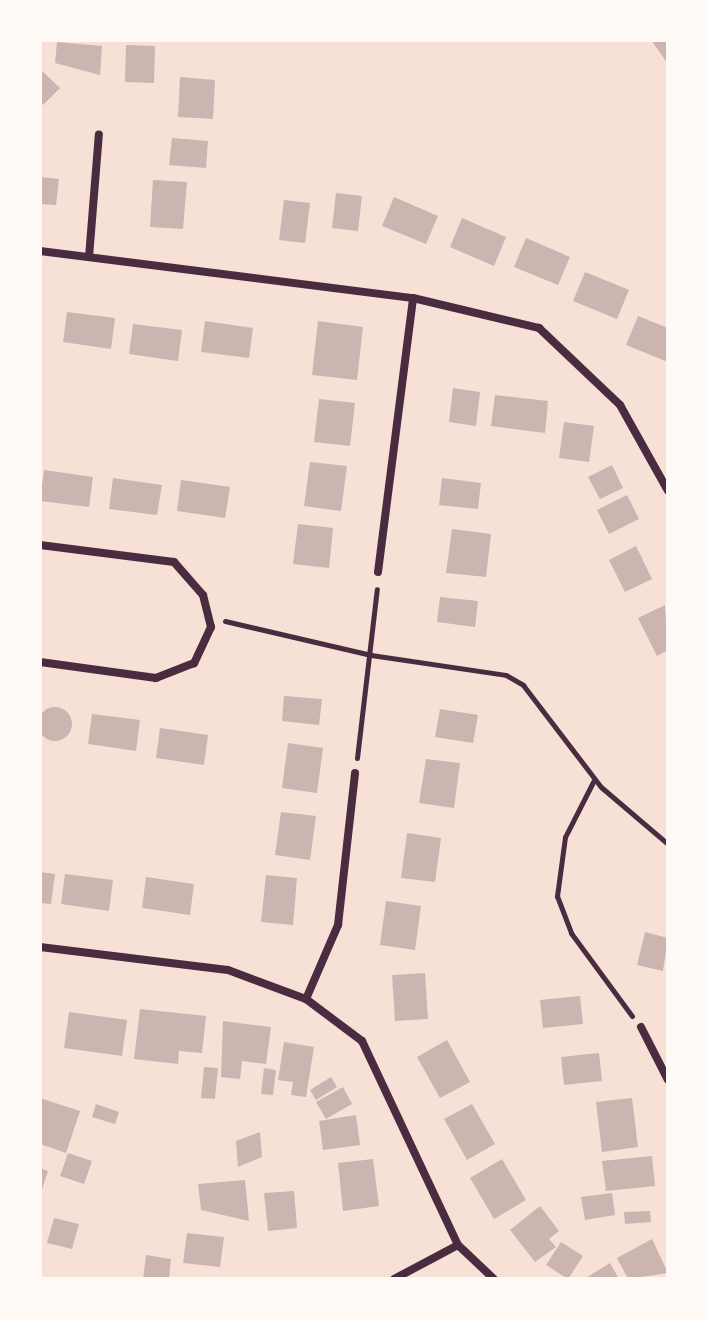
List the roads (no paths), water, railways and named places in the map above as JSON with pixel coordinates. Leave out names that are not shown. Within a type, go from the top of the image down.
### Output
[{"type":"street","points":[[89,257],[99,134]]},
{"type":"street","points":[[40,251],[413,298],[539,328],[620,405],[668,491]]},
{"type":"street","points":[[378,572],[413,298]]},
{"type":"street","points":[[40,545],[174,562],[203,595],[208,617],[194,663],[156,678],[40,662]]},
{"type":"street","points":[[306,999],[338,925],[355,773]]},
{"type":"street","points":[[40,947],[228,970],[306,999],[362,1041],[458,1245],[494,1279]]},
{"type":"street","points":[[641,1027],[668,1080]]},
{"type":"street","points":[[394,1279],[458,1245]]}]
